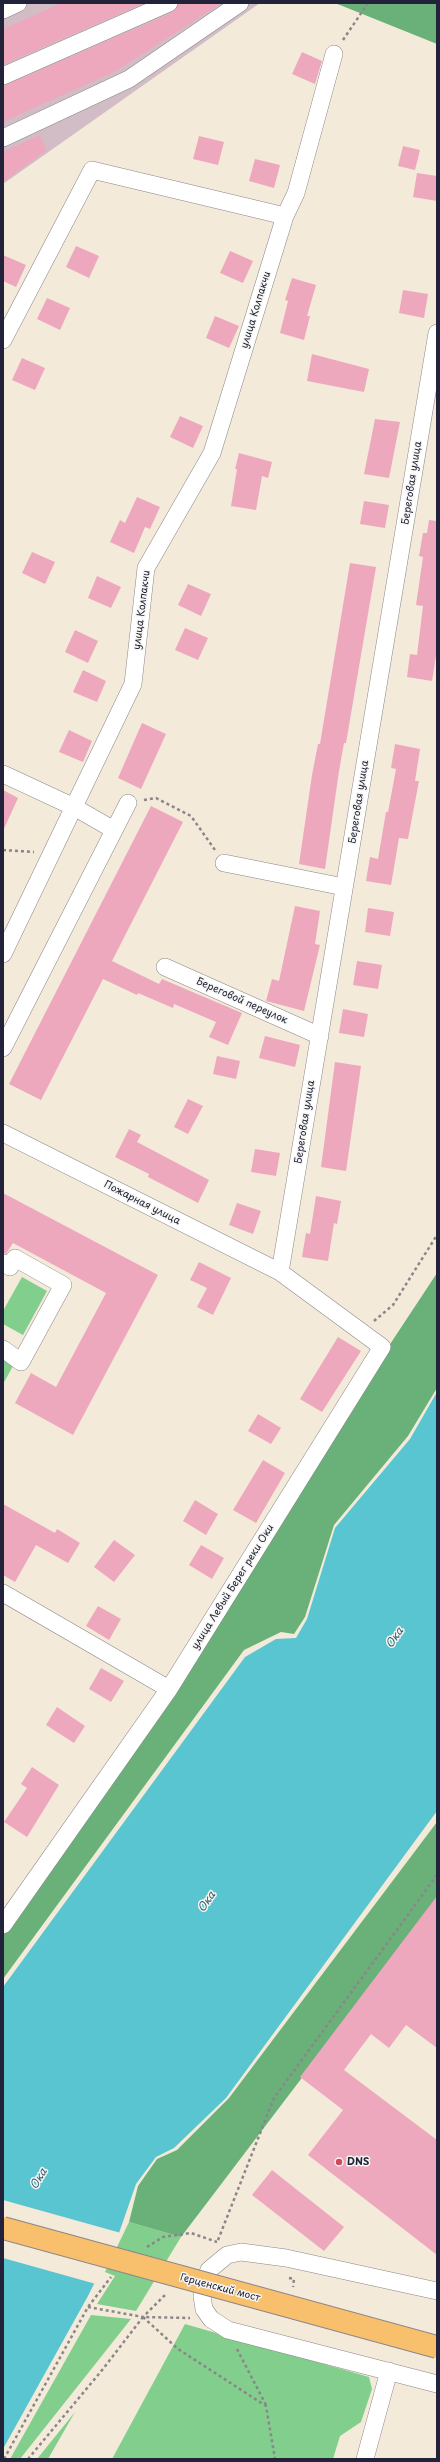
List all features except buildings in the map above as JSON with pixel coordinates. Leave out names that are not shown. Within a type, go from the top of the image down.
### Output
[{"type":"main road","name":"Герценский мост","points":[[3,2228],[437,2347]]},
{"type":"street","points":[[3,10],[18,3]]},
{"type":"street","points":[[3,76],[169,3]]},
{"type":"street","points":[[3,138],[129,79],[240,3]]},
{"type":"street","name":"улица Колпакчи","points":[[3,954],[9,926],[52,852],[133,684],[146,568],[212,453],[285,216],[296,193],[334,54]]},
{"type":"street","points":[[3,340],[92,170],[285,216]]},
{"type":"street","name":"Береговая улица","points":[[280,1272],[437,333]]},
{"type":"street","points":[[3,774],[74,807],[114,830]]},
{"type":"street","points":[[3,1048],[128,803]]},
{"type":"street","points":[[224,863],[344,887]]},
{"type":"street","name":"Береговой переулок","points":[[165,967],[320,1036]]},
{"type":"street","name":"Пожарная улица","points":[[3,1133],[280,1272]]},
{"type":"street","points":[[3,1263],[10,1267],[14,1258],[63,1285],[21,1362],[3,1349]]},
{"type":"street","name":"улица Левый Берег реки Оки","points":[[3,1925],[169,1690],[382,1347],[280,1272]]},
{"type":"street","points":[[3,1594],[169,1690]]},
{"type":"street","points":[[437,2291],[286,2258],[241,2252],[228,2255],[209,2270],[204,2282],[202,2296],[204,2309],[211,2319],[228,2330],[437,2384]]},
{"type":"street","points":[[365,2459],[389,2371]]},
{"type":"path","points":[[334,54],[368,3]]},
{"type":"path","points":[[128,803],[156,798],[191,816],[224,863]]},
{"type":"path","points":[[3,850],[52,852]]},
{"type":"path","points":[[361,1332],[393,1305],[437,1235]]},
{"type":"path","points":[[212,2248],[217,2242],[274,2098],[437,1875]]},
{"type":"path","points":[[292,2287],[294,2279]]},
{"type":"path","points":[[28,2459],[103,2369],[143,2317],[168,2292]]},
{"type":"path","points":[[4,2459],[88,2307],[143,2317],[211,2319]]},
{"type":"path","points":[[143,2317],[178,2349],[266,2406]]},
{"type":"path","points":[[236,2348],[266,2406],[275,2459]]},
{"type":"shaded area","points":[[3,3],[260,3],[3,184]]},
{"type":"green space","points":[[335,3],[437,3],[437,44]]},
{"type":"green space","points":[[437,1273],[437,1388],[408,1436],[334,1525],[305,1617],[294,1634],[281,1632],[244,1650],[3,1979],[3,1931]]},
{"type":"green space","points":[[22,1277],[47,1291],[23,1335],[3,1324],[3,1311]]},
{"type":"green space","points":[[3,1360],[13,1366],[3,1384]]},
{"type":"green space","points":[[437,1822],[437,1900],[181,2237],[129,2222],[138,2186],[157,2159],[177,2150],[229,2098]]},
{"type":"green space","points":[[129,2222],[181,2237],[136,2311],[97,2304],[115,2276],[105,2272]]},
{"type":"green space","points":[[91,2315],[131,2319],[20,2459],[10,2459]]},
{"type":"green space","points":[[185,2324],[369,2377],[372,2389],[361,2422],[340,2436],[333,2459],[112,2459]]},
{"type":"green space","points":[[75,2412],[48,2459],[37,2459]]},
{"type":"water","name":"Ока","points":[[437,1392],[437,1811],[226,2098],[174,2148],[156,2157],[136,2184],[118,2236],[88,2296],[3,2449],[3,1987],[245,1657],[276,1639],[296,1638],[307,1619],[335,1528],[410,1439]]},
{"type":"pier","points":[[3,2200],[121,2233],[96,2284],[3,2258]]},
{"type":"place","name":"DNS","points":[[339,2162]]}]
